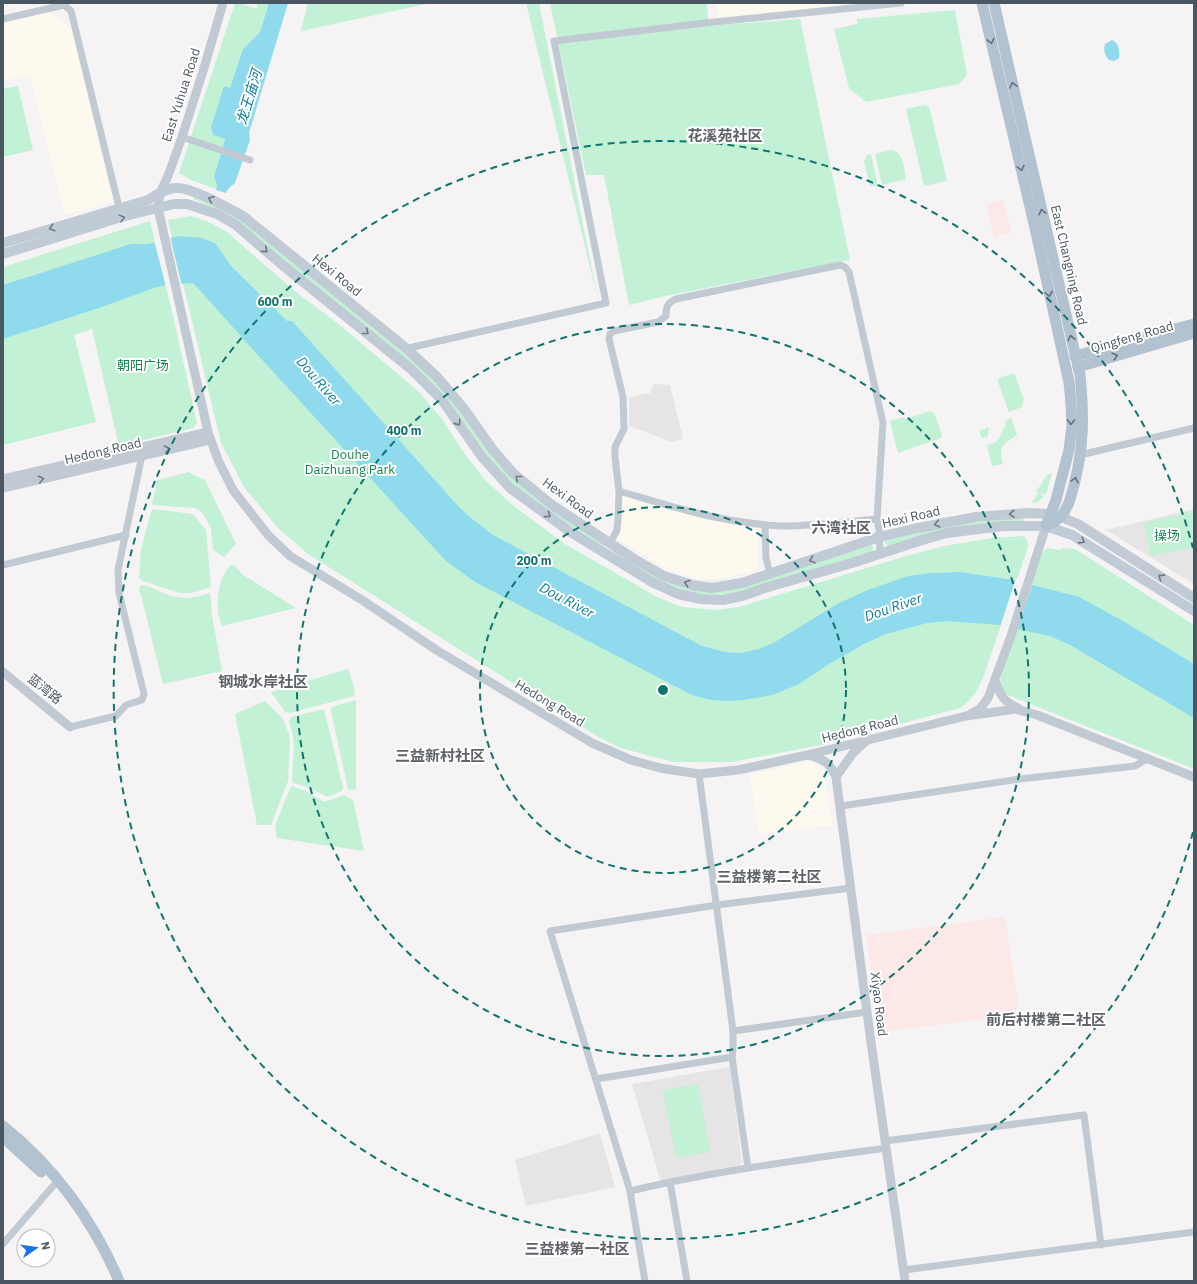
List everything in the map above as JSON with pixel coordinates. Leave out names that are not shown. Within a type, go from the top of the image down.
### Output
[{"type":"main road","name":"East Changning Road","points":[[982,3],[1035,228],[1069,382],[1072,426],[1069,450],[1056,500],[1049,514],[1046,526]]},
{"type":"main road","name":"East Changning Road","points":[[994,3],[1077,362],[1083,403],[1083,436],[1079,466],[1069,503],[1061,516],[1046,526]]},
{"type":"main road","name":"Hexi Road","points":[[3,243],[119,207],[148,200],[160,193],[177,188],[197,193],[221,204],[243,216],[407,349],[438,378],[456,398],[493,450],[513,474],[552,505],[634,559],[664,576],[692,585],[712,588],[742,583],[879,537],[913,529],[976,517],[1029,513],[1061,516],[1078,524],[1194,598]]},
{"type":"main road","name":"Hexi Road","points":[[3,254],[121,217],[174,204],[187,204],[217,214],[236,225],[280,263],[411,369],[442,400],[482,458],[510,488],[569,531],[652,582],[678,594],[701,599],[723,600],[742,596],[947,533],[1003,526],[1046,526],[1072,535],[1194,611]]},
{"type":"main road","name":"Qingfeng Road","points":[[1077,362],[1194,324]]},
{"type":"main road","name":"Qingfeng Road","points":[[1077,362],[1194,333]]},
{"type":"main road","points":[[606,554],[610,543]]},
{"type":"main road","points":[[3,1126],[30,1150],[67,1191],[99,1239],[119,1281]]},
{"type":"main road","points":[[3,1137],[36,1167],[60,1194],[93,1242],[113,1281]]},
{"type":"street","name":"East Yuhua Road","points":[[160,224],[158,208],[160,193],[168,176],[182,136],[204,68],[222,3]]},
{"type":"street","points":[[407,349],[413,346],[606,303],[554,41],[714,22],[901,3]]},
{"type":"street","points":[[3,19],[59,4],[64,5],[71,11],[119,207]]},
{"type":"street","points":[[182,136],[250,160]]},
{"type":"street","name":"Hedong Road","points":[[160,224],[178,295],[209,436],[218,460],[233,490],[268,534],[290,556],[362,600],[438,651],[592,743],[631,760],[660,768],[699,774],[738,770],[808,755],[966,716],[1000,710],[1021,709],[1194,777]]},
{"type":"street","points":[[610,543],[617,530],[619,491],[614,458],[615,447],[624,429],[623,397],[608,339],[610,334],[614,331],[658,322],[666,316],[666,307],[670,302],[676,299],[840,265],[845,267],[849,272],[883,423],[877,519],[880,553]]},
{"type":"street","points":[[1080,455],[1194,428]]},
{"type":"street","name":"Hedong Road","points":[[3,488],[142,455],[209,436]]},
{"type":"street","name":"Hedong Road","points":[[3,479],[209,436]]},
{"type":"street","points":[[70,727],[116,716],[126,705],[142,700],[144,694],[119,592],[118,570],[142,455]]},
{"type":"street","points":[[619,491],[690,512],[721,519],[765,525],[818,525],[877,519]]},
{"type":"street","points":[[765,525],[766,558],[770,574]]},
{"type":"street","name":"East Changning Road","points":[[1011,636],[1046,526]]},
{"type":"street","points":[[3,564],[126,535]]},
{"type":"street","name":"Hedong Road","points":[[966,716],[980,709],[988,698],[1011,636]]},
{"type":"street","name":"蓝湾路","points":[[3,672],[70,727]]},
{"type":"street","points":[[994,681],[1002,697],[1008,703],[1021,709]]},
{"type":"street","points":[[836,777],[853,753],[867,741]]},
{"type":"street","points":[[808,755],[828,763],[836,777]]},
{"type":"street","points":[[841,806],[1020,779],[1135,766],[1147,759]]},
{"type":"street","points":[[699,774],[733,1032],[732,1057],[748,1168]]},
{"type":"street","name":"Xiyao Road","points":[[836,777],[867,1012],[906,1281]]},
{"type":"street","points":[[645,1281],[630,1191],[550,931],[717,905],[851,888]]},
{"type":"street","points":[[733,1032],[867,1012]]},
{"type":"street","points":[[596,1079],[732,1057]]},
{"type":"street","points":[[630,1191],[670,1182],[886,1144],[1084,1115],[1101,1245]]},
{"type":"street","points":[[670,1182],[687,1281]]},
{"type":"street","points":[[3,1244],[53,1186]]},
{"type":"street","points":[[904,1270],[1194,1232]]},
{"type":"shaded area","points":[[717,3],[864,3],[718,19]]},
{"type":"shaded area","points":[[49,10],[72,30],[113,202],[64,215],[30,75],[3,81],[3,22]]},
{"type":"shaded area","points":[[1003,200],[1012,233],[994,237],[986,204]]},
{"type":"shaded area","points":[[654,384],[670,385],[683,439],[672,442],[629,426],[630,397],[650,393]]},
{"type":"shaded area","points":[[614,492],[704,518],[759,527],[757,570],[726,578],[701,580],[681,574],[659,564],[616,538]]},
{"type":"shaded area","points":[[1194,509],[1194,584],[1106,530]]},
{"type":"shaded area","points":[[812,761],[824,770],[832,825],[758,834],[750,774]]},
{"type":"shaded area","points":[[1005,917],[1018,1005],[1012,1015],[880,1032],[866,935]]},
{"type":"shaded area","points":[[730,1067],[742,1163],[738,1168],[661,1182],[632,1084]]},
{"type":"shaded area","points":[[600,1133],[615,1187],[526,1206],[515,1160]]},
{"type":"green space","points":[[235,3],[240,3],[256,9],[258,3],[269,3],[260,32],[243,49],[230,88],[224,86],[225,138],[214,177],[217,185],[216,189],[191,180],[179,173]]},
{"type":"green space","points":[[308,3],[431,3],[301,31]]},
{"type":"green space","points":[[526,3],[539,3],[598,300]]},
{"type":"green space","points":[[550,3],[707,3],[708,26],[800,19],[850,260],[665,296],[629,305],[604,175],[586,175]]},
{"type":"green space","points":[[955,10],[967,75],[959,84],[866,102],[849,88],[834,29],[857,24],[857,19]]},
{"type":"green space","points":[[18,86],[33,150],[3,157],[3,89]]},
{"type":"green space","points":[[924,105],[929,107],[930,110],[947,181],[924,186],[906,109]]},
{"type":"green space","points":[[891,150],[895,151],[901,157],[906,179],[882,185],[875,154]]},
{"type":"green space","points":[[871,154],[878,187],[870,185],[864,162],[867,155]]},
{"type":"green space","points":[[194,197],[210,202],[243,221],[417,364],[455,403],[487,450],[507,473],[604,544],[604,547],[602,548],[525,495],[500,472],[412,365],[240,224],[216,209],[195,200],[193,198]]},
{"type":"green space","name":"Douhe Daizhuang Park","points":[[191,216],[211,223],[227,232],[296,292],[341,326],[419,392],[442,419],[462,450],[485,480],[515,507],[565,544],[657,597],[682,607],[717,610],[739,607],[906,556],[944,546],[992,538],[1024,536],[1027,540],[1028,547],[984,675],[977,690],[972,698],[960,708],[826,744],[732,762],[673,762],[621,748],[600,738],[308,554],[278,528],[244,487],[221,443],[168,220]]},
{"type":"green space","name":"朝阳广场","points":[[150,221],[197,423],[193,428],[119,446],[92,329],[74,335],[96,422],[3,445],[3,267]]},
{"type":"green space","points":[[1014,373],[1024,400],[1022,407],[1009,412],[997,379]]},
{"type":"green space","points":[[930,411],[934,413],[942,435],[941,438],[898,453],[890,421],[903,417],[905,419]]},
{"type":"green space","points":[[1011,418],[1017,435],[1002,446],[1001,453],[1003,464],[992,466],[987,445],[998,440],[1005,427],[1006,421]]},
{"type":"green space","points":[[989,427],[988,436],[982,438],[980,431]]},
{"type":"green space","points":[[188,472],[205,480],[236,544],[224,557],[213,550],[211,528],[202,512],[195,508],[152,505],[156,487],[155,481]]},
{"type":"green space","points":[[1052,473],[1046,495],[1039,493],[1044,497],[1038,502],[1033,503],[1032,502],[1038,493],[1036,492],[1047,475]]},
{"type":"green space","points":[[153,509],[193,514],[206,530],[211,587],[191,593],[179,593],[143,581],[139,578],[141,549]]},
{"type":"green space","name":"操场","points":[[1194,511],[1194,547],[1151,556],[1143,523]]},
{"type":"green space","points":[[1020,518],[1024,519],[1024,521],[978,525],[888,547],[884,541],[917,532],[968,523]]},
{"type":"green space","points":[[873,544],[873,552],[741,592],[715,595],[690,592],[665,585],[612,552],[615,551],[658,577],[687,589],[711,591]]},
{"type":"green space","points":[[1048,548],[1060,550],[1062,548],[1075,549],[1194,625],[1194,769],[1008,695],[1003,691],[1001,676],[1041,553]]},
{"type":"green space","points":[[231,565],[235,566],[243,575],[296,608],[222,626],[218,611],[218,594],[226,570]]},
{"type":"green space","points":[[142,585],[166,594],[183,598],[210,593],[212,615],[222,671],[163,684],[139,591],[139,587]]},
{"type":"green space","points":[[348,669],[355,690],[354,696],[290,713],[285,712],[271,692]]},
{"type":"green space","points":[[356,700],[356,789],[351,790],[348,789],[331,708]]},
{"type":"green space","points":[[265,701],[283,719],[289,734],[288,781],[271,825],[257,825],[235,714]]},
{"type":"green space","points":[[324,709],[343,787],[342,791],[327,797],[307,787],[293,783],[293,736],[289,723],[291,717]]},
{"type":"green space","points":[[293,786],[310,793],[324,802],[344,795],[353,800],[364,851],[277,838],[275,826],[290,788]]},
{"type":"green space","points":[[698,1084],[710,1152],[676,1158],[663,1090]]},
{"type":"water","name":"龙王庙河","points":[[269,3],[288,3],[249,133],[250,140],[235,183],[226,193],[216,190],[217,185],[214,177],[225,139],[213,135],[211,127],[224,86],[230,88],[243,49],[260,32]]},
{"type":"water","points":[[1112,40],[1118,45],[1119,50],[1119,58],[1114,61],[1109,60],[1104,51],[1105,44]]},
{"type":"water","name":"Dou River","points":[[179,236],[201,238],[215,243],[232,267],[287,321],[292,321],[459,507],[471,518],[493,535],[702,646],[725,652],[740,653],[759,649],[775,642],[839,603],[868,590],[908,576],[931,573],[960,572],[1014,580],[1079,597],[1123,621],[1194,664],[1194,718],[1070,645],[1050,636],[999,625],[947,621],[927,623],[886,634],[864,644],[829,664],[799,684],[772,695],[729,701],[711,700],[692,695],[475,582],[446,561],[193,283],[165,285],[154,288],[99,308],[3,339],[3,285],[131,244],[148,244]]},
{"type":"pier","points":[[170,236],[182,286],[166,287],[154,240]]},
{"type":"pier","points":[[1016,578],[1033,583],[1017,631],[1000,627]]},
{"type":"district","name":"花溪苑社区","points":[[725,135]]},
{"type":"district","name":"六湾社区","points":[[841,527]]},
{"type":"district","name":"钢城水岸社区","points":[[263,681]]},
{"type":"district","name":"三益新村社区","points":[[440,755]]},
{"type":"district","name":"三益楼第二社区","points":[[769,876]]},
{"type":"district","name":"前后村楼第二社区","points":[[1046,1019]]},
{"type":"district","name":"三益楼第一社区","points":[[577,1248]]}]
